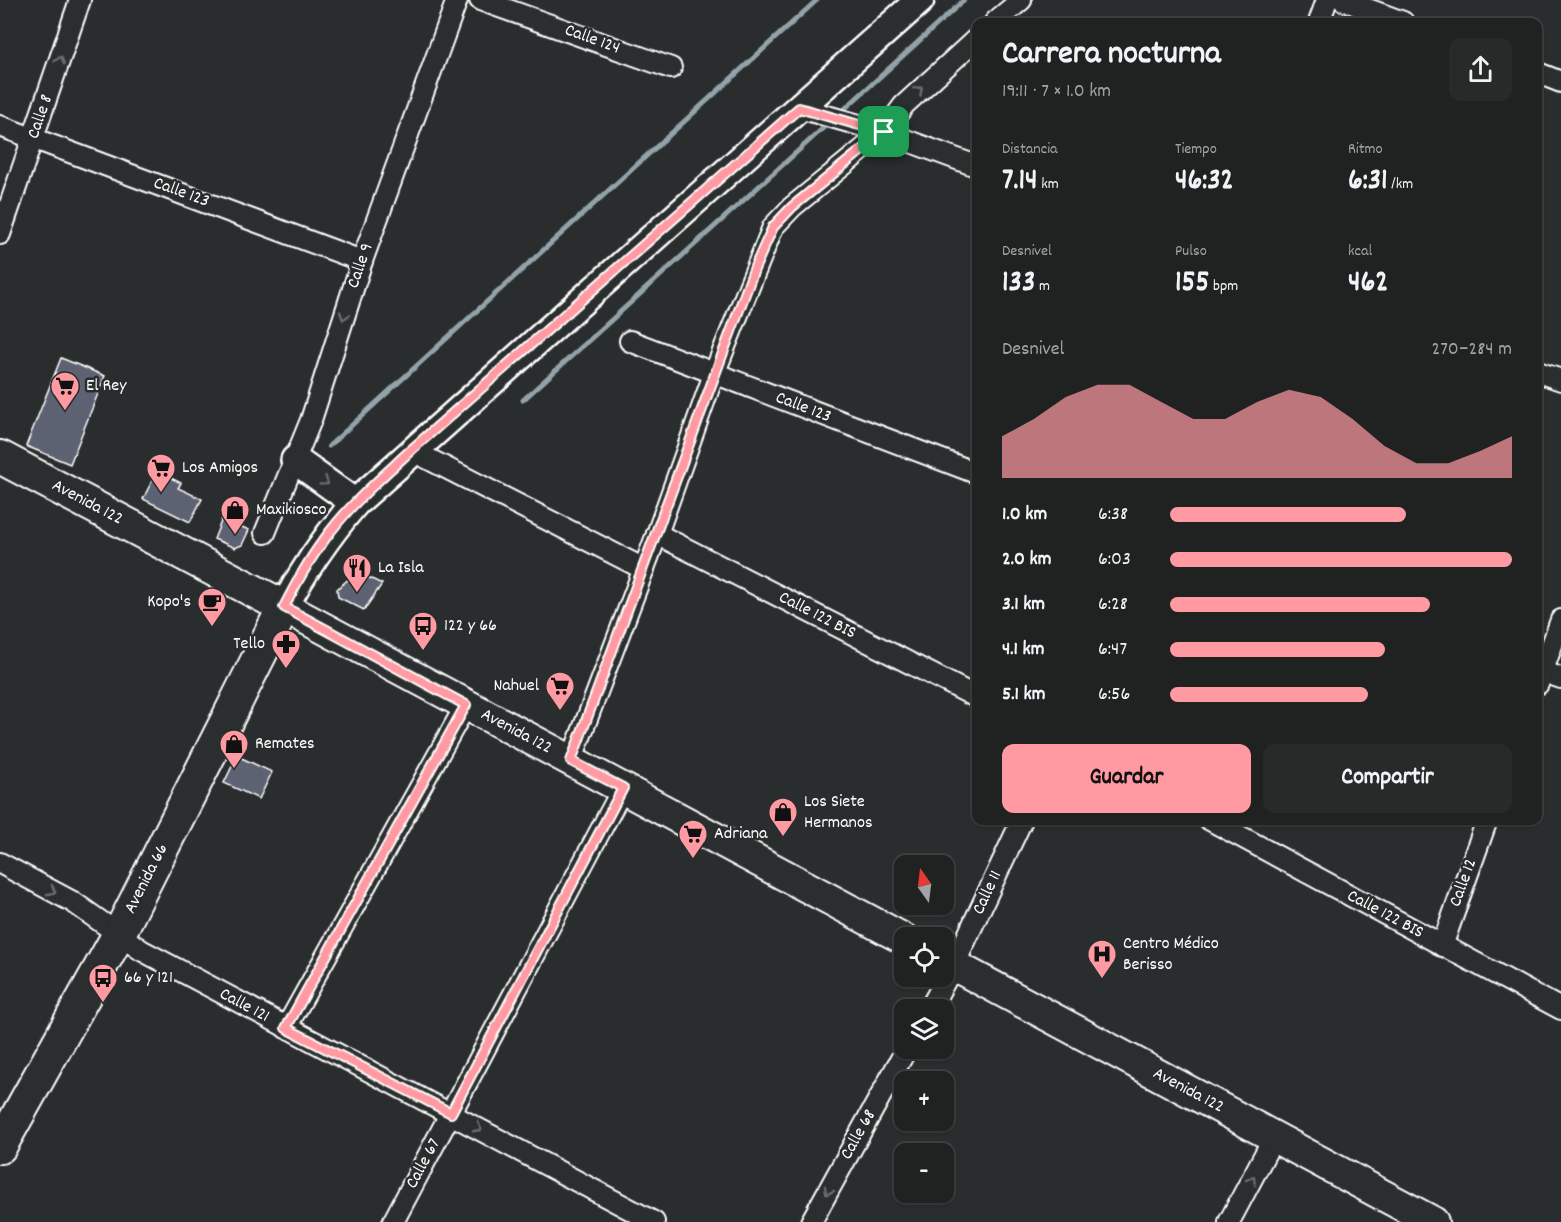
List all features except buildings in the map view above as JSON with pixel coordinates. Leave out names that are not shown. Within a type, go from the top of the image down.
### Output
[{"type":"highway","name":"Avenida 122","points":[[0,458],[284,607]]},
{"type":"highway","name":"Avenida 66","points":[[0,1147],[119,934],[284,607]]},
{"type":"main road","points":[[284,607],[324,539],[355,503],[411,450],[811,112],[920,0]]},
{"type":"main road","points":[[295,460],[355,503]]},
{"type":"main road","name":"Avenida 122","points":[[284,607],[894,934]]},
{"type":"main road","name":"Avenida 122","points":[[954,966],[1433,1222]]},
{"type":"street","name":"Calle 8","points":[[0,234],[80,0]]},
{"type":"street","name":"Calle 9","points":[[266,533],[311,420],[362,261],[457,0]]},
{"type":"street","name":"Calle 124","points":[[480,0],[671,68]]},
{"type":"street","points":[[1000,18],[1021,0]]},
{"type":"street","points":[[1320,18],[1327,0]]},
{"type":"street","points":[[1343,0],[1392,18]]},
{"type":"street","points":[[571,761],[657,534],[714,374],[773,227],[792,207],[884,132],[904,105],[972,43]]},
{"type":"street","points":[[1542,75],[1561,82]]},
{"type":"street","points":[[811,112],[884,132],[972,165]]},
{"type":"street","name":"Calle 123","points":[[0,126],[362,261]]},
{"type":"street","name":"Calle 123","points":[[630,341],[972,471]]},
{"type":"street","points":[[1542,373],[1561,380]]},
{"type":"street","points":[[411,450],[644,569]]},
{"type":"street","name":"Calle 122 BIS","points":[[657,534],[972,695]]},
{"type":"street","points":[[1542,668],[1561,620]]},
{"type":"street","points":[[1542,675],[1561,678]]},
{"type":"street","points":[[286,1028],[466,705]]},
{"type":"street","name":"Calle 67","points":[[393,1222],[623,788]]},
{"type":"street","name":"Calle 11","points":[[954,953],[1019,825]]},
{"type":"street","name":"Calle 122 BIS","points":[[1219,825],[1561,1009]]},
{"type":"street","name":"Calle 12","points":[[1442,945],[1485,825]]},
{"type":"street","name":"Calle 121","points":[[0,863],[73,902],[141,950],[654,1222]]},
{"type":"street","name":"Calle 68","points":[[811,1222],[902,1059]]},
{"type":"street","points":[[1229,1222],[1274,1137]]},
{"type":"waterway","points":[[329,446],[817,0]]},
{"type":"waterway","points":[[838,115],[964,0]]},
{"type":"waterway","points":[[523,400],[831,121]]},
{"type":"place","name":"El Rey","points":[[65,412]]},
{"type":"place","name":"Los Amigos","points":[[161,494]]},
{"type":"place","name":"Maxikiosco","points":[[235,536]]},
{"type":"place","name":"La Isla","points":[[357,594]]},
{"type":"place","name":"Kopo's","points":[[212,628]]},
{"type":"place","name":"122 y 66","points":[[423,652]]},
{"type":"place","name":"Tello","points":[[286,670]]},
{"type":"place","name":"Nahuel","points":[[560,712]]},
{"type":"place","name":"Remates","points":[[234,770]]},
{"type":"place","name":"Los Siete Hermanos","points":[[783,838]]},
{"type":"place","name":"Adriana","points":[[693,860]]},
{"type":"place","name":"Centro Médico Berisso","points":[[1102,980]]},
{"type":"place","name":"66 y 121","points":[[103,1004]]},
{"type":"route","points":[[799,108],[884,132],[792,207],[773,227],[755,267],[571,761],[623,788],[451,1113],[286,1028],[466,705],[284,607],[324,539],[355,503],[411,450],[799,108]]}]
